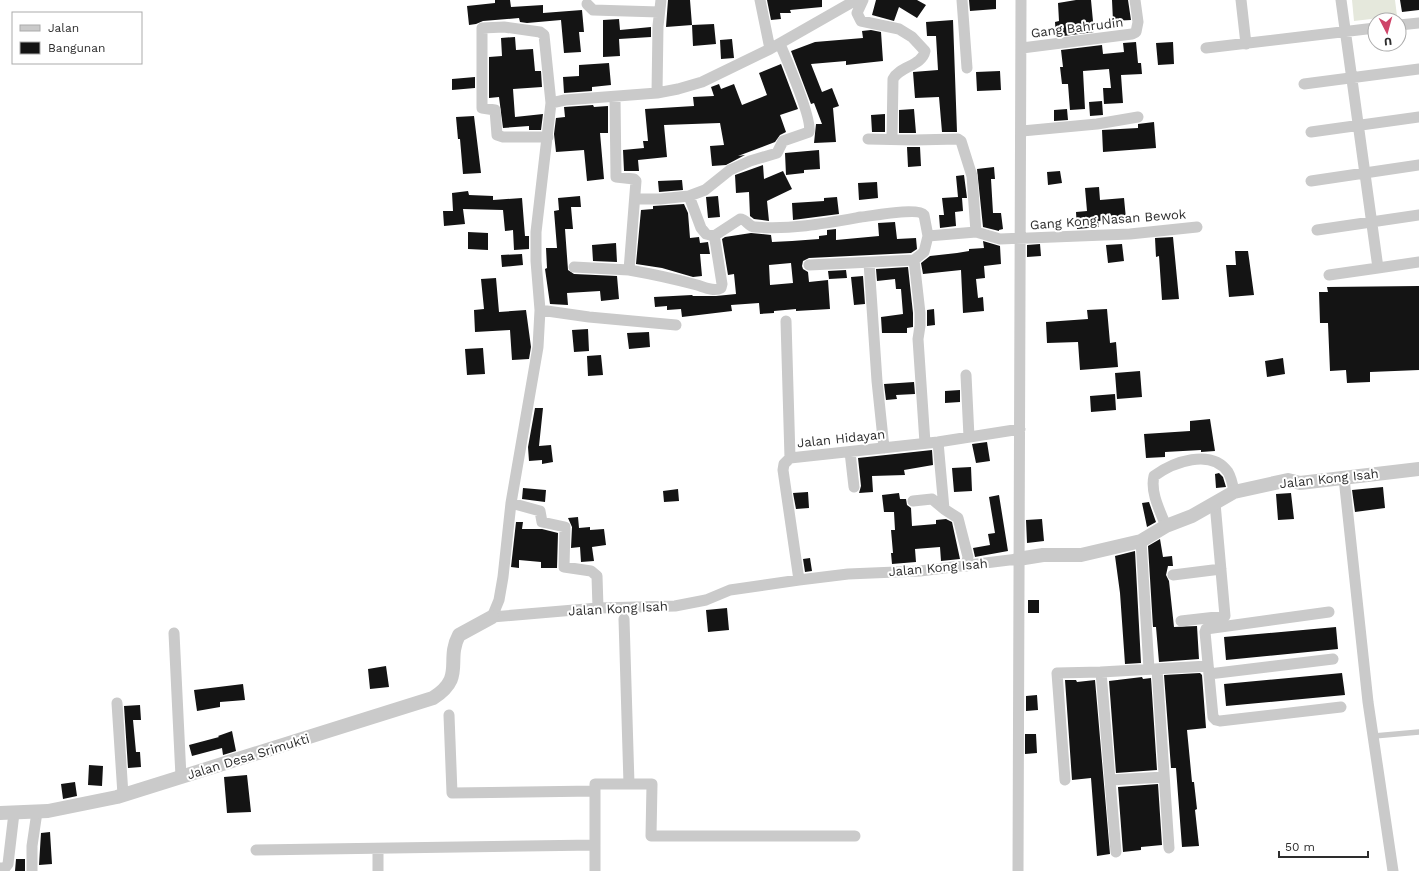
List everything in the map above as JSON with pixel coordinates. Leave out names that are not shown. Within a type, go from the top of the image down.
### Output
[{"type":"street","points":[[657,93],[656,57],[661,0]]},
{"type":"street","points":[[760,0],[770,49]]},
{"type":"street","points":[[551,103],[565,100],[615,98],[657,93],[678,90],[702,82],[780,44],[856,0]]},
{"type":"street","points":[[863,0],[857,13],[861,21],[899,30],[912,37],[925,51],[924,55],[918,61],[898,72],[893,79],[892,138]]},
{"type":"street","points":[[962,0],[967,68]]},
{"type":"street","points":[[1018,871],[1018,559],[1022,131],[1021,0]]},
{"type":"street","name":"Gang Bahrudin","points":[[1022,48],[1130,35],[1136,32],[1138,22],[1135,0]]},
{"type":"street","points":[[1241,0],[1246,44]]},
{"type":"street","points":[[1341,0],[1350,78],[1378,268]]},
{"type":"street","points":[[587,4],[593,10],[659,12]]},
{"type":"street","points":[[1407,24],[1419,23]]},
{"type":"street","points":[[492,617],[498,600],[503,577],[521,440],[535,371],[540,310],[536,261],[536,232],[548,136],[551,103],[544,35],[540,32],[504,27],[482,28],[482,108],[495,110],[497,135],[503,137],[548,136]]},
{"type":"street","points":[[1206,48],[1367,29]]},
{"type":"street","points":[[636,199],[660,200],[689,196],[705,190],[730,170],[750,161],[777,153],[783,141],[809,132],[810,126],[780,44]]},
{"type":"street","points":[[1304,84],[1419,69]]},
{"type":"street","points":[[615,98],[616,177],[634,179],[636,199],[629,270]]},
{"type":"street","points":[[1022,131],[1097,124],[1138,117]]},
{"type":"street","points":[[1311,132],[1419,117]]},
{"type":"street","points":[[868,139],[958,139],[961,141],[972,176],[976,232],[928,236]]},
{"type":"street","points":[[1311,181],[1419,165]]},
{"type":"street","points":[[689,196],[701,228],[706,234],[714,236],[740,219],[744,220],[753,227],[777,228],[890,213],[919,211],[924,215],[928,236],[924,252],[914,260],[809,265]]},
{"type":"street","points":[[1318,230],[1419,215]]},
{"type":"street","name":"Gang Kong Nasan Bewok","points":[[976,232],[1000,239],[1130,234],[1197,227]]},
{"type":"street","points":[[574,267],[629,270],[673,278],[710,289],[720,289],[722,284],[714,236]]},
{"type":"street","points":[[914,260],[920,313],[918,339],[925,443]]},
{"type":"street","points":[[1328,275],[1419,262]]},
{"type":"street","points":[[869,263],[877,381],[884,448]]},
{"type":"street","points":[[540,310],[589,317],[676,325]]},
{"type":"street","points":[[786,321],[790,458]]},
{"type":"street","points":[[966,375],[969,437]]},
{"type":"street","name":"Jalan Hidayan","points":[[799,580],[784,470],[784,464],[790,458],[938,442],[1020,429]]},
{"type":"street","points":[[938,442],[944,509]]},
{"type":"street","points":[[850,452],[854,487]]},
{"type":"street","points":[[1166,526],[1155,497],[1153,482],[1154,476],[1167,468],[1184,462],[1201,459],[1216,462],[1228,473],[1234,492]]},
{"type":"street","name":"Jalan Kong Isah","points":[[456,644],[462,631],[492,617],[598,608],[687,604],[706,600],[730,590],[799,580],[848,574],[920,572],[1043,555],[1081,555],[1141,540],[1166,526],[1192,516],[1234,492],[1288,480],[1300,483],[1419,469]]},
{"type":"street","points":[[1344,478],[1364,660],[1393,871]]},
{"type":"street","points":[[913,501],[932,499],[958,518],[968,557],[966,566]]},
{"type":"street","points":[[512,503],[540,511],[542,522],[565,527],[564,567],[591,571],[597,576],[598,608]]},
{"type":"street","points":[[1181,621],[1225,616],[1215,503]]},
{"type":"street","points":[[1141,540],[1164,777],[1169,848]]},
{"type":"street","points":[[1173,575],[1221,570]]},
{"type":"street","points":[[1329,612],[1210,627],[1204,632],[1213,716],[1218,721],[1341,707]]},
{"type":"street","points":[[624,619],[629,784]]},
{"type":"street","points":[[174,633],[181,777]]},
{"type":"street","name":"Jalan Desa Srimukti","points":[[0,814],[37,812],[88,804],[123,795],[433,698],[443,692],[452,679],[456,644]]},
{"type":"street","points":[[1065,780],[1056,673],[1153,669],[1208,670],[1333,660]]},
{"type":"street","points":[[1101,672],[1116,852]]},
{"type":"street","points":[[117,703],[123,795]]},
{"type":"street","points":[[449,715],[452,793],[595,791]]},
{"type":"street","points":[[1110,780],[1164,777]]},
{"type":"street","points":[[595,871],[595,784],[652,784],[651,836],[855,836]]},
{"type":"street","points":[[32,871],[32,846],[37,812]]},
{"type":"street","points":[[0,868],[5,868],[8,864],[14,813]]},
{"type":"street","points":[[256,850],[596,845]]},
{"type":"street","points":[[378,849],[378,871]]},
{"type":"lane","points":[[1374,736],[1419,732]]},
{"type":"shaded area","points":[[1352,0],[1395,0],[1396,12],[1367,12],[1367,19],[1354,21]]},
{"type":"building","points":[[495,0],[510,0],[511,7],[543,5],[543,13],[582,10],[584,32],[579,32],[581,52],[564,53],[561,20],[527,23],[520,22],[519,18],[483,21],[469,25],[467,6],[495,3]]},
{"type":"building","points":[[668,0],[690,0],[692,25],[666,27]]},
{"type":"building","points":[[767,0],[822,0],[822,7],[790,10],[791,13],[780,13],[781,19],[771,20]]},
{"type":"building","points":[[876,0],[917,0],[926,5],[917,18],[899,7],[894,21],[872,15]]},
{"type":"building","points":[[969,0],[996,0],[996,9],[970,11]]},
{"type":"building","points":[[1076,0],[1091,0],[1094,32],[1056,37],[1055,22],[1059,21],[1058,3]]},
{"type":"building","points":[[1112,0],[1128,0],[1131,20],[1113,21]]},
{"type":"building","points":[[1400,0],[1419,0],[1419,10],[1402,12]]},
{"type":"building","points":[[619,19],[620,30],[651,27],[651,37],[619,39],[620,56],[603,57],[603,20]]},
{"type":"building","points":[[953,20],[957,132],[942,132],[939,97],[915,98],[913,72],[938,70],[936,36],[927,36],[926,22]]},
{"type":"building","points":[[714,24],[716,44],[693,46],[692,25]]},
{"type":"building","points":[[871,30],[881,32],[883,61],[846,65],[846,61],[811,64],[822,92],[832,88],[839,106],[833,108],[836,142],[814,143],[816,124],[822,124],[814,103],[811,104],[791,51],[815,42],[863,38],[862,31]]},
{"type":"building","points":[[515,37],[516,50],[533,49],[535,71],[541,71],[542,87],[513,89],[515,117],[543,114],[541,130],[529,130],[529,126],[503,128],[499,97],[489,98],[489,57],[502,56],[501,38]]},
{"type":"building","points":[[732,39],[734,58],[721,59],[720,40]]},
{"type":"building","points":[[1136,42],[1138,63],[1141,63],[1142,74],[1121,75],[1123,103],[1104,104],[1103,88],[1111,88],[1109,69],[1083,71],[1085,109],[1070,110],[1068,84],[1062,84],[1060,67],[1063,67],[1061,50],[1102,45],[1103,54],[1124,52],[1123,43]]},
{"type":"building","points":[[1173,42],[1174,64],[1158,65],[1156,43]]},
{"type":"building","points":[[609,63],[611,85],[592,87],[592,91],[564,93],[563,77],[579,76],[579,65]]},
{"type":"building","points":[[781,64],[798,109],[780,115],[786,132],[780,135],[775,142],[738,156],[745,155],[726,165],[712,166],[710,146],[724,145],[720,123],[664,125],[667,157],[638,160],[639,171],[624,171],[623,150],[644,148],[643,141],[648,141],[645,109],[694,106],[693,97],[714,96],[711,87],[719,84],[721,89],[734,84],[742,105],[767,95],[759,73]]},
{"type":"building","points":[[1000,71],[1001,90],[977,91],[976,72]]},
{"type":"building","points":[[475,77],[475,88],[452,90],[452,79]]},
{"type":"building","points":[[1102,101],[1103,115],[1090,116],[1089,102]]},
{"type":"building","points":[[593,105],[594,107],[608,106],[608,133],[600,133],[604,179],[587,181],[584,150],[556,152],[554,134],[556,118],[565,117],[564,107]]},
{"type":"building","points":[[914,109],[916,133],[899,133],[899,110]]},
{"type":"building","points":[[1067,109],[1068,120],[1054,121],[1054,110]]},
{"type":"building","points":[[885,114],[885,132],[872,132],[871,115]]},
{"type":"building","points":[[474,116],[481,173],[463,174],[460,139],[458,139],[456,117]]},
{"type":"building","points":[[1154,122],[1156,148],[1103,152],[1102,130],[1138,128],[1138,124]]},
{"type":"building","points":[[907,147],[920,147],[921,166],[908,167]]},
{"type":"building","points":[[819,150],[820,169],[804,170],[804,173],[786,175],[785,153]]},
{"type":"building","points":[[763,165],[764,179],[783,171],[792,189],[767,201],[769,221],[754,219],[750,216],[749,192],[736,193],[735,175]]},
{"type":"building","points":[[994,167],[995,179],[991,179],[993,213],[1001,213],[1003,229],[999,231],[983,227],[977,169]]},
{"type":"building","points":[[1060,171],[1062,183],[1048,185],[1047,172]]},
{"type":"building","points":[[964,175],[967,198],[962,198],[963,211],[955,212],[956,226],[940,228],[939,215],[944,215],[942,198],[958,197],[956,176]]},
{"type":"building","points":[[682,180],[683,190],[659,192],[658,181]]},
{"type":"building","points":[[877,182],[878,198],[859,200],[858,183]]},
{"type":"building","points":[[1099,187],[1100,200],[1124,198],[1126,219],[1098,221],[1099,227],[1077,229],[1076,212],[1087,211],[1085,188]]},
{"type":"building","points":[[468,191],[469,195],[493,196],[493,200],[522,198],[525,236],[529,236],[529,249],[514,250],[513,230],[505,231],[503,210],[463,209],[465,224],[444,226],[443,211],[453,211],[452,193]]},
{"type":"building","points":[[580,196],[581,207],[571,207],[573,229],[565,229],[568,270],[574,274],[617,276],[619,299],[601,301],[600,291],[567,293],[568,305],[550,304],[545,269],[547,268],[546,248],[557,248],[554,211],[559,210],[558,198]]},
{"type":"building","points":[[718,196],[720,217],[708,218],[706,197]]},
{"type":"building","points":[[837,197],[839,214],[793,220],[792,203],[824,201],[824,198]]},
{"type":"building","points":[[684,204],[688,213],[690,238],[699,237],[700,243],[708,242],[710,254],[700,254],[702,276],[693,277],[662,268],[636,264],[641,210],[653,209],[653,206]]},
{"type":"building","points":[[895,222],[897,239],[916,238],[917,249],[911,253],[809,258],[803,261],[802,266],[803,269],[808,272],[809,282],[828,280],[830,309],[796,311],[796,309],[760,314],[759,303],[731,305],[732,311],[682,317],[681,309],[667,310],[667,306],[655,307],[654,297],[692,295],[716,296],[736,294],[734,274],[728,275],[722,239],[725,237],[751,233],[771,235],[772,242],[792,241],[819,239],[819,236],[827,235],[827,230],[836,229],[836,240],[879,236],[878,223]],"holes":[[[791,263],[793,283],[770,285],[769,265]]]},
{"type":"building","points":[[468,232],[488,233],[488,250],[468,249]]},
{"type":"building","points":[[1173,237],[1179,299],[1162,300],[1159,256],[1156,257],[1155,238]]},
{"type":"building","points":[[983,241],[1000,246],[1001,264],[984,266],[985,278],[976,279],[978,298],[983,297],[984,311],[963,313],[961,270],[923,274],[921,263],[930,256],[969,251],[969,249],[984,248]]},
{"type":"building","points":[[616,243],[617,262],[593,261],[592,245]]},
{"type":"building","points":[[1040,244],[1041,256],[1027,257],[1027,245]]},
{"type":"building","points":[[1122,244],[1124,261],[1108,263],[1106,245]]},
{"type":"building","points":[[1235,251],[1248,251],[1254,295],[1229,297],[1226,265],[1236,265]]},
{"type":"building","points":[[522,254],[523,265],[502,267],[501,255]]},
{"type":"building","points":[[908,267],[913,327],[907,328],[907,333],[882,333],[881,317],[903,314],[901,289],[896,289],[895,279],[877,281],[876,269]]},
{"type":"building","points":[[846,270],[847,278],[829,279],[828,271]]},
{"type":"building","points":[[863,276],[865,304],[854,305],[851,277]]},
{"type":"building","points":[[496,278],[499,312],[526,310],[531,347],[529,359],[512,360],[510,330],[475,332],[474,310],[484,309],[481,279]]},
{"type":"building","points":[[1419,286],[1419,370],[1370,372],[1370,382],[1347,383],[1346,370],[1330,371],[1328,323],[1320,323],[1319,292],[1328,292],[1327,287]]},
{"type":"building","points":[[934,309],[935,325],[927,326],[927,310]]},
{"type":"building","points":[[1107,309],[1110,343],[1116,342],[1118,367],[1080,370],[1078,342],[1047,343],[1046,322],[1088,319],[1087,310]]},
{"type":"building","points":[[588,329],[589,351],[574,352],[572,330]]},
{"type":"building","points":[[649,332],[650,347],[629,349],[627,333]]},
{"type":"building","points":[[483,348],[485,374],[467,375],[465,349]]},
{"type":"building","points":[[601,355],[603,375],[588,376],[587,356]]},
{"type":"building","points":[[1283,358],[1285,374],[1267,377],[1265,361]]},
{"type":"building","points":[[1140,371],[1142,397],[1117,399],[1115,373]]},
{"type":"building","points":[[914,382],[915,394],[896,395],[897,399],[886,400],[884,384]]},
{"type":"building","points":[[960,390],[960,402],[945,403],[945,391]]},
{"type":"building","points":[[1115,394],[1116,410],[1091,412],[1090,396]]},
{"type":"building","points":[[535,408],[543,408],[539,446],[551,445],[553,462],[542,464],[542,460],[529,461],[528,447]]},
{"type":"building","points":[[1210,419],[1215,451],[1201,452],[1201,450],[1165,452],[1165,457],[1146,458],[1144,434],[1190,431],[1190,421]]},
{"type":"building","points":[[987,442],[990,461],[976,463],[972,444]]},
{"type":"building","points":[[932,450],[933,465],[904,470],[905,475],[872,476],[873,492],[859,493],[861,486],[858,458]]},
{"type":"building","points":[[971,467],[972,491],[954,492],[952,468]]},
{"type":"building","points":[[1219,473],[1223,477],[1226,487],[1216,488],[1215,474]]},
{"type":"building","points":[[1383,487],[1385,508],[1355,512],[1352,490]]},
{"type":"building","points":[[523,488],[546,490],[545,502],[522,499]]},
{"type":"building","points":[[678,489],[679,501],[664,502],[663,491]]},
{"type":"building","points":[[808,492],[809,508],[796,509],[793,493]]},
{"type":"building","points":[[899,493],[900,499],[906,499],[907,505],[911,508],[912,526],[936,524],[936,520],[946,519],[952,522],[960,559],[941,561],[940,547],[915,549],[916,562],[892,564],[891,553],[893,553],[891,530],[895,530],[894,512],[884,512],[882,495]]},
{"type":"building","points":[[1291,493],[1294,519],[1278,520],[1276,494]]},
{"type":"building","points":[[999,495],[1008,551],[975,557],[973,548],[990,545],[988,534],[995,533],[989,497]]},
{"type":"building","points":[[1149,502],[1156,522],[1147,527],[1142,503]]},
{"type":"building","points":[[578,517],[579,528],[590,527],[590,530],[604,529],[606,545],[592,547],[594,561],[581,562],[580,547],[571,548],[572,527],[568,518]]},
{"type":"building","points":[[1042,519],[1044,541],[1027,543],[1026,520]]},
{"type":"building","points":[[516,522],[523,522],[522,529],[542,529],[558,533],[557,568],[541,568],[541,562],[519,560],[519,568],[511,567]]},
{"type":"building","points":[[1160,539],[1163,557],[1172,556],[1173,566],[1168,566],[1166,575],[1169,581],[1174,627],[1197,626],[1199,659],[1159,662],[1156,627],[1153,627],[1148,546]]},
{"type":"building","points":[[1135,551],[1141,663],[1125,664],[1120,593],[1115,556]]},
{"type":"building","points":[[810,558],[812,571],[805,572],[803,559]]},
{"type":"building","points":[[1028,600],[1039,600],[1039,613],[1028,613]]},
{"type":"building","points":[[727,608],[729,630],[708,632],[706,610]]},
{"type":"building","points":[[1336,627],[1338,649],[1226,660],[1224,637]]},
{"type":"building","points":[[386,666],[389,687],[370,689],[368,669]]},
{"type":"building","points":[[1200,673],[1202,675],[1206,728],[1187,730],[1192,782],[1194,782],[1197,809],[1195,810],[1199,846],[1182,847],[1176,768],[1171,768],[1164,675]]},
{"type":"building","points":[[1342,673],[1345,695],[1226,706],[1224,684]]},
{"type":"building","points":[[1142,677],[1143,679],[1151,678],[1157,770],[1116,773],[1109,681]]},
{"type":"building","points":[[1065,680],[1076,680],[1077,682],[1095,680],[1110,854],[1097,856],[1091,778],[1072,780]]},
{"type":"building","points":[[243,684],[245,700],[220,702],[220,707],[197,711],[194,690]]},
{"type":"building","points":[[1037,695],[1038,710],[1026,711],[1026,696]]},
{"type":"building","points":[[140,705],[141,720],[133,720],[136,752],[140,752],[141,767],[128,768],[124,706]]},
{"type":"building","points":[[232,731],[236,751],[223,755],[222,748],[192,756],[189,745],[219,737],[218,736]]},
{"type":"building","points":[[1025,734],[1036,734],[1037,753],[1025,754]]},
{"type":"building","points":[[89,765],[103,766],[102,786],[88,785]]},
{"type":"building","points":[[247,775],[251,812],[227,813],[224,777]]},
{"type":"building","points":[[75,782],[77,796],[63,799],[61,784]]},
{"type":"building","points":[[1158,784],[1162,845],[1141,847],[1141,850],[1123,852],[1118,787]]},
{"type":"building","points":[[50,832],[52,864],[39,865],[41,833]]},
{"type":"building","points":[[16,859],[25,859],[25,871],[15,871]]}]
